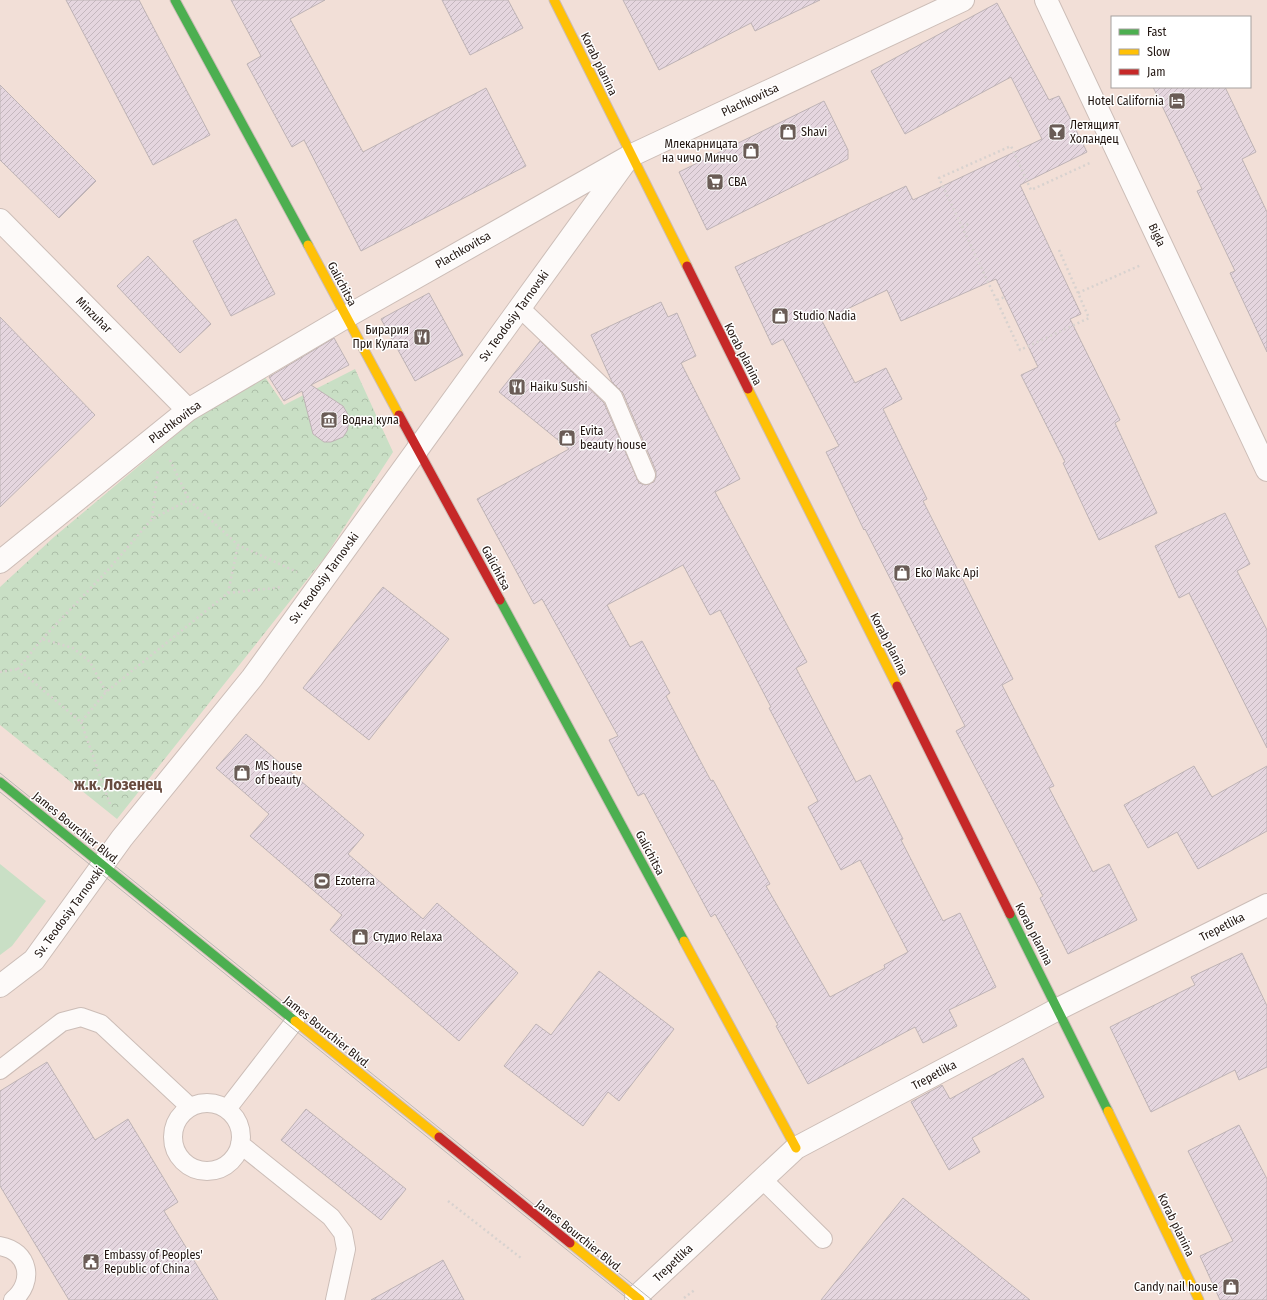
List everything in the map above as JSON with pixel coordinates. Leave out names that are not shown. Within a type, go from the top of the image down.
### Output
[{"type":"street","name":"Galichitsa","points":[[175,0],[796,1148]]},
{"type":"street","name":"Korab planina","points":[[554,0],[630,156],[1058,1009],[1199,1300]]},
{"type":"street","name":"Plachkovitsa","points":[[0,562],[162,436],[188,410],[346,317],[630,156],[963,0]]},
{"type":"street","name":"Bigla","points":[[1046,0],[1267,470]]},
{"type":"street","name":"Sv. Teodosiy Tarnovski","points":[[0,986],[34,960],[122,838],[252,678],[630,156]]},
{"type":"street","name":"Minzuhar","points":[[0,220],[188,410]]},
{"type":"street","name":"James Bourchier Blvd.","points":[[0,782],[638,1298]]},
{"type":"street","name":"Trepetlika","points":[[638,1298],[796,1148],[1058,1009],[1267,905]]},
{"type":"lane","points":[[520,308],[613,397],[646,476]]},
{"type":"lane","points":[[0,1070],[62,1022],[81,1017],[101,1024],[190,1107]]},
{"type":"lane","points":[[227,1110],[295,1021]]},
{"type":"lane","points":[[201,1103],[212,1103],[227,1110],[232,1113],[238,1122],[241,1133],[240,1144],[232,1159],[219,1168],[208,1170],[197,1169],[187,1164],[177,1151],[173,1135],[176,1124],[182,1114],[190,1107],[201,1103]]},
{"type":"lane","points":[[240,1144],[331,1217],[343,1234],[346,1249],[335,1300]]},
{"type":"lane","points":[[763,1180],[823,1239]]},
{"type":"lane","points":[[0,1246],[15,1252],[22,1259],[26,1268],[27,1277],[24,1286],[20,1294],[13,1300]]},
{"type":"path","points":[[1059,250],[1089,318],[1020,350],[939,178],[1011,146],[1031,190],[1083,166]]},
{"type":"path","points":[[962,227],[970,223]]},
{"type":"path","points":[[1078,293],[1133,269]]},
{"type":"path","points":[[997,300],[1005,297]]},
{"type":"path","points":[[162,436],[189,500],[238,546],[321,582]]},
{"type":"path","points":[[152,519],[162,436]]},
{"type":"path","points":[[0,672],[18,669],[42,639],[108,570],[152,519],[189,500]]},
{"type":"path","points":[[228,593],[238,546]]},
{"type":"path","points":[[81,722],[106,692],[228,593],[321,582]]},
{"type":"path","points":[[42,639],[73,648],[90,662],[106,692]]},
{"type":"path","points":[[18,669],[81,722],[122,838]]},
{"type":"path","points":[[448,1201],[521,1258]]},
{"type":"path","points":[[684,1298],[696,1289]]},
{"type":"green space","points":[[355,369],[393,452],[325,557],[117,819],[0,725],[0,587],[54,537],[196,418],[265,377],[284,405]]},
{"type":"green space","points":[[0,864],[46,901],[12,946],[0,955]]},
{"type":"building","points":[[66,0],[139,0],[210,135],[153,165]]},
{"type":"building","points":[[231,0],[325,0],[290,19],[363,152],[486,88],[526,166],[361,251],[304,140],[292,147],[247,64],[261,56]]},
{"type":"building","points":[[442,0],[508,0],[523,28],[470,55]]},
{"type":"building","points":[[623,0],[820,0],[755,31],[751,23],[659,70]]},
{"type":"building","points":[[997,3],[1049,100],[1059,96],[1087,152],[1020,185],[1081,314],[1070,319],[1120,420],[1115,423],[1157,513],[1099,540],[1063,463],[1065,462],[1021,375],[1038,367],[996,279],[901,321],[887,290],[822,321],[855,383],[886,368],[902,399],[883,409],[927,499],[923,501],[1013,679],[1002,685],[1054,786],[1049,788],[1093,872],[1109,864],[1137,920],[1068,954],[1040,898],[1043,896],[956,731],[965,726],[865,529],[864,530],[826,452],[839,446],[783,339],[772,345],[735,267],[906,186],[913,200],[1042,139],[1011,77],[905,134],[871,71]]},
{"type":"building","points":[[0,85],[96,181],[59,218],[0,160]]},
{"type":"building","points":[[1153,88],[1225,88],[1256,152],[1242,159],[1267,212],[1267,352],[1230,273],[1235,271],[1197,191],[1202,189]]},
{"type":"building","points":[[824,101],[848,150],[848,159],[707,230],[679,172]]},
{"type":"building","points":[[236,219],[275,294],[231,316],[193,241]]},
{"type":"building","points":[[148,256],[211,324],[180,353],[117,286]]},
{"type":"building","name":"Бирария При Кулата","points":[[429,293],[463,355],[415,381],[381,319]]},
{"type":"building","points":[[661,302],[668,317],[677,313],[696,356],[681,363],[740,479],[715,492],[807,662],[796,668],[856,782],[870,775],[903,839],[901,840],[943,921],[960,913],[996,987],[949,1010],[957,1026],[923,1043],[915,1027],[808,1084],[776,1026],[778,1025],[715,914],[711,917],[644,793],[638,796],[609,740],[618,736],[542,599],[534,604],[477,499],[569,449],[499,392],[540,341],[604,403],[639,483],[645,485],[654,482],[656,471],[623,393],[612,382],[591,335]],"holes":[[[683,565],[710,615],[720,610],[771,707],[769,708],[818,801],[808,807],[841,870],[860,860],[908,952],[884,965],[885,968],[830,997],[766,886],[770,884],[713,780],[711,781],[666,696],[670,693],[642,641],[630,647],[607,605]]]},
{"type":"building","points":[[0,317],[95,415],[0,507]]},
{"type":"building","points":[[334,338],[349,365],[311,385],[343,406],[350,418],[347,431],[343,437],[331,442],[324,442],[313,434],[302,391],[284,401],[269,377]]},
{"type":"building","points":[[1225,513],[1250,564],[1237,571],[1267,630],[1267,748],[1189,593],[1179,598],[1155,546]]},
{"type":"building","points":[[383,587],[449,639],[369,740],[303,688]]},
{"type":"building","points":[[246,734],[364,835],[348,854],[423,919],[437,903],[518,973],[459,1041],[330,930],[342,915],[250,836],[269,814],[216,768]]},
{"type":"building","points":[[1194,766],[1212,797],[1267,766],[1267,831],[1198,869],[1177,832],[1148,848],[1124,805]]},
{"type":"building","points":[[1242,953],[1267,1006],[1267,1067],[1239,1080],[1235,1070],[1151,1112],[1110,1027],[1195,985],[1191,977]]},
{"type":"building","points":[[599,971],[674,1029],[619,1101],[608,1092],[583,1126],[504,1066],[536,1024],[551,1035]]},
{"type":"building","points":[[1023,1058],[1044,1097],[972,1138],[980,1152],[949,1170],[911,1102],[942,1085],[950,1099]]},
{"type":"building","points":[[47,1062],[95,1140],[128,1119],[178,1202],[164,1211],[218,1300],[69,1300],[0,1186],[0,1091]]},
{"type":"building","points":[[306,1109],[406,1189],[381,1220],[281,1140]]},
{"type":"building","points":[[1239,1125],[1267,1179],[1267,1300],[1220,1300],[1200,1256],[1233,1241],[1188,1151]]},
{"type":"building","points":[[903,1198],[1030,1300],[821,1300]]},
{"type":"building","points":[[443,1260],[464,1300],[371,1300]]},
{"type":"tram line","points":[[0,773],[652,1300]]},
{"type":"tram line","points":[[0,792],[629,1300]]},
{"type":"traffic: fast","points":[[175,0],[308,245]]},
{"type":"traffic: fast","points":[[500,600],[684,941]]},
{"type":"traffic: fast","points":[[0,782],[295,1021]]},
{"type":"traffic: fast","points":[[1010,914],[1108,1111]]},
{"type":"traffic: slow","points":[[554,0],[687,266]]},
{"type":"traffic: slow","points":[[308,245],[399,415]]},
{"type":"traffic: slow","points":[[748,389],[897,686]]},
{"type":"traffic: slow","points":[[684,941],[796,1148]]},
{"type":"traffic: slow","points":[[295,1021],[439,1137]]},
{"type":"traffic: slow","points":[[1108,1111],[1199,1300]]},
{"type":"traffic: slow","points":[[570,1243],[640,1300]]},
{"type":"traffic: jam","points":[[687,266],[748,389]]},
{"type":"traffic: jam","points":[[399,415],[500,600]]},
{"type":"traffic: jam","points":[[897,686],[1010,914]]},
{"type":"traffic: jam","points":[[439,1137],[570,1243]]},
{"type":"place","name":"Hotel California","points":[[1177,101]]},
{"type":"place","name":"Shavi","points":[[788,132]]},
{"type":"place","name":"Летящият Холандец","points":[[1057,132]]},
{"type":"place","name":"Млекарницата на чичо Минчо","points":[[751,151]]},
{"type":"place","name":"CBA","points":[[715,182]]},
{"type":"place","name":"Studio Nadia","points":[[780,316]]},
{"type":"place","name":"Бирария При Кулата","points":[[422,337]]},
{"type":"place","name":"Haiku Sushi","points":[[517,387]]},
{"type":"place","name":"Водна кула","points":[[329,420]]},
{"type":"place","name":"Evita beauty house","points":[[567,438]]},
{"type":"place","name":"Eko Makc Api","points":[[902,573]]},
{"type":"place","name":"MS house of beauty","points":[[242,773]]},
{"type":"place","name":"Ezoterra","points":[[322,881]]},
{"type":"place","name":"Студио Relaxa","points":[[360,937]]},
{"type":"place","name":"Embassy of Peoples' Republic of China","points":[[91,1262]]},
{"type":"place","name":"Candy nail house","points":[[1231,1287]]},
{"type":"district","name":"ж.к. Лозенец","points":[[118,784]]}]
